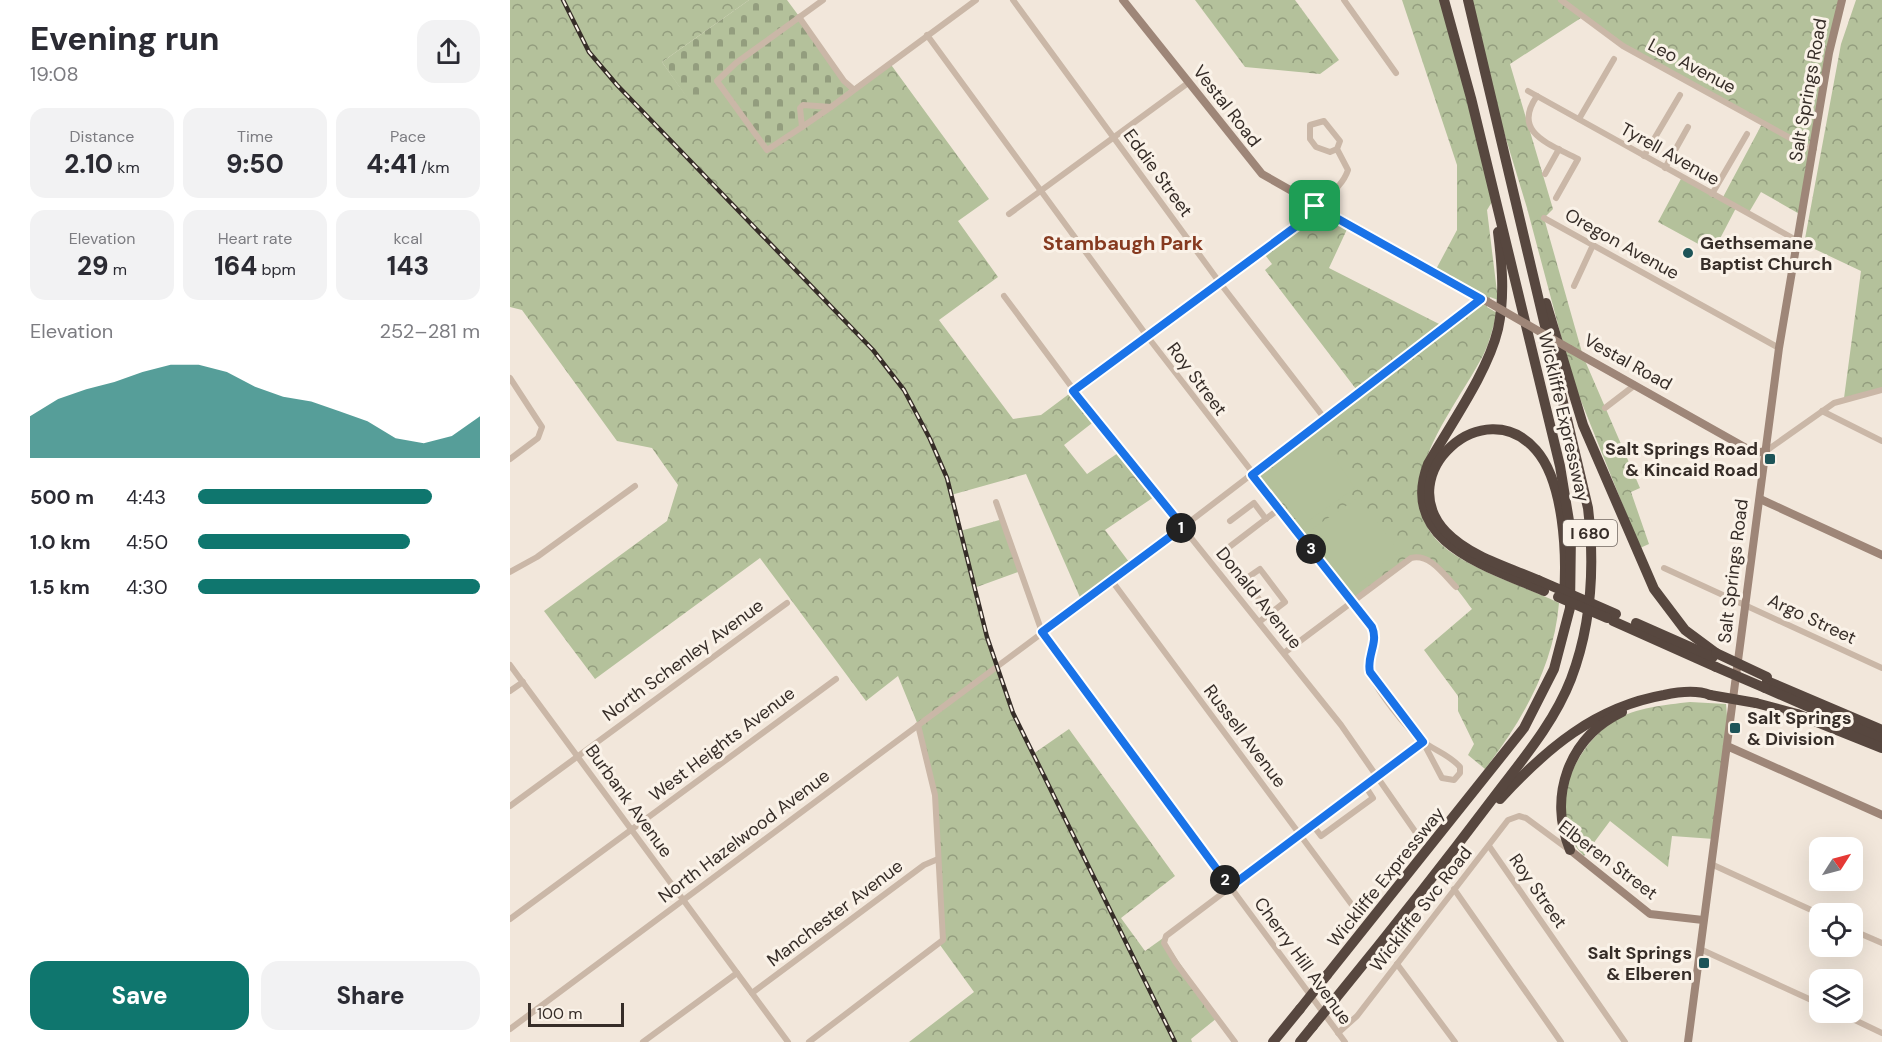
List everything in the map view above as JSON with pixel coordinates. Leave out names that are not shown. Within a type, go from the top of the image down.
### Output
[{"type":"highway","name":"Wickliffe Expressway","points":[[1273,1042],[1509,748],[1536,708],[1557,658],[1570,608],[1573,561],[1569,518],[1560,466],[1495,197],[1444,0]]},
{"type":"highway","name":"Wickliffe Expressway","points":[[1300,1042],[1435,876],[1545,730],[1570,682],[1586,627],[1592,561],[1588,508],[1468,0]]},
{"type":"highway","points":[[1495,197],[1493,210],[1502,275],[1498,327],[1487,359],[1428,464],[1423,483],[1423,499],[1432,528],[1452,548],[1470,559],[1767,682],[1882,739]]},
{"type":"highway","points":[[1527,249],[1550,314],[1582,425],[1647,572],[1660,598],[1679,623],[1716,660]]},
{"type":"highway","points":[[1509,748],[1544,678],[1558,633],[1565,588],[1560,516],[1550,475],[1533,447],[1519,436],[1500,430],[1482,431],[1463,436],[1446,450],[1433,472],[1430,497],[1436,518],[1445,532],[1460,544],[1538,580],[1615,618]]},
{"type":"highway","points":[[1767,682],[1882,730]]},
{"type":"highway","points":[[1435,876],[1451,861],[1517,781],[1554,746],[1579,727],[1614,708],[1647,698],[1682,693],[1703,693],[1710,696]]},
{"type":"highway","points":[[1570,850],[1561,824],[1560,795],[1570,763],[1589,735],[1608,719],[1633,708],[1666,700],[1710,696],[1756,703],[1797,714],[1882,748]]},
{"type":"street","points":[[823,0],[728,69],[717,81],[767,150],[831,107],[852,88],[976,0]]},
{"type":"street","name":"Eddie Street","points":[[1013,0],[1220,283],[1325,419]]},
{"type":"street","name":"Vestal Road","points":[[1123,0],[1258,170],[1315,206],[1755,453],[1766,452]]},
{"type":"street","points":[[1344,0],[1396,72]]},
{"type":"street","name":"Leo Avenue","points":[[1561,0],[1623,46],[1814,149]]},
{"type":"street","name":"Salt Springs Road","points":[[1688,1042],[1779,348],[1814,149],[1828,53],[1842,0]]},
{"type":"street","points":[[799,17],[844,81],[852,88]]},
{"type":"street","name":"Roy Street","points":[[927,35],[1147,336],[1352,602],[1374,633],[1370,672],[1423,742],[1442,778],[1451,781],[1457,778],[1460,770],[1458,764],[1439,749],[1423,742]]},
{"type":"street","points":[[1579,119],[1614,59]]},
{"type":"street","points":[[1008,214],[1188,83]]},
{"type":"street","name":"Tyrell Avenue","points":[[1528,91],[1798,241]]},
{"type":"street","points":[[1644,156],[1680,95]]},
{"type":"street","points":[[1537,96],[1530,105],[1527,118],[1534,135],[1578,159],[1556,198]]},
{"type":"street","points":[[802,127],[800,108],[803,105],[831,107]]},
{"type":"street","points":[[1073,391],[1306,219],[1315,206],[1345,180],[1348,170],[1338,149],[1340,141],[1324,121],[1310,125],[1310,139],[1316,147],[1330,152],[1338,149]]},
{"type":"street","points":[[1665,168],[1688,127]]},
{"type":"street","points":[[1712,194],[1747,134]]},
{"type":"street","points":[[1545,174],[1559,149]]},
{"type":"street","name":"Oregon Avenue","points":[[1544,218],[1779,348]]},
{"type":"street","points":[[1574,286],[1593,245]]},
{"type":"street","name":"Donald Avenue","points":[[1004,297],[1073,391],[1341,725],[1419,837]]},
{"type":"street","name":"North Hazelwood Avenue","points":[[510,1029],[1485,300]]},
{"type":"street","points":[[510,378],[541,422],[542,430],[536,441],[510,459]]},
{"type":"street","points":[[1605,408],[1635,385]]},
{"type":"street","points":[[1766,452],[1822,411],[1844,399],[1882,390]]},
{"type":"street","points":[[1822,411],[1882,441]]},
{"type":"street","points":[[510,572],[537,557],[634,486]]},
{"type":"street","points":[[1760,499],[1882,555]]},
{"type":"street","name":"Cherry Hill Avenue","points":[[996,502],[1042,632],[1345,1042]]},
{"type":"street","points":[[1230,521],[1254,503],[1266,519]]},
{"type":"street","points":[[1220,554],[1279,509]]},
{"type":"street","points":[[1284,654],[1414,556],[1431,562],[1456,587]]},
{"type":"street","points":[[1259,622],[1270,614],[1286,602],[1260,568],[1244,580],[1270,614]]},
{"type":"street","name":"Argo Street","points":[[1664,568],[1882,668]]},
{"type":"street","name":"Russell Avenue","points":[[1112,581],[1355,909]]},
{"type":"street","name":"North Schenley Avenue","points":[[510,806],[787,603]]},
{"type":"street","name":"Burbank Avenue","points":[[510,665],[788,1042]]},
{"type":"street","name":"West Heights Avenue","points":[[510,919],[836,679]]},
{"type":"street","points":[[510,691],[522,682]]},
{"type":"street","points":[[809,1042],[942,943],[944,934],[935,795],[918,725]]},
{"type":"street","points":[[1235,1042],[1166,949],[1164,940],[1166,936],[1364,784],[1423,742]]},
{"type":"street","points":[[1727,746],[1882,815]]},
{"type":"street","points":[[1312,824],[1321,836],[1374,798],[1364,784]]},
{"type":"street","name":"Wickliffe Svc Road","points":[[1338,1033],[1357,1016],[1513,817],[1522,816],[1532,822]]},
{"type":"street","name":"Elberen Street","points":[[1532,822],[1650,914],[1703,920]]},
{"type":"street","name":"Roy Street","points":[[1489,846],[1625,1042]]},
{"type":"street","name":"Manchester Avenue","points":[[752,993],[924,865],[938,859]]},
{"type":"street","points":[[1711,864],[1809,909]]},
{"type":"street","points":[[1454,890],[1561,1042]]},
{"type":"street","points":[[1863,935],[1882,943]]},
{"type":"street","points":[[1700,949],[1809,999]]},
{"type":"street","points":[[1397,964],[1455,1042]]},
{"type":"street","points":[[644,1042],[737,973]]},
{"type":"street","points":[[1861,1023],[1882,1033]]},
{"type":"green space","points":[[510,0],[749,0],[662,62],[690,101],[717,81],[765,149],[889,62],[989,199],[958,221],[998,277],[939,320],[1013,419],[1041,415],[1073,391],[1096,420],[1064,445],[1087,474],[1121,451],[1157,495],[1105,530],[1132,566],[1082,602],[1026,474],[951,495],[960,531],[1003,519],[1021,571],[974,588],[995,667],[1033,754],[1069,729],[1175,876],[1121,918],[1145,951],[1166,936],[1164,940],[1217,1018],[1191,1039],[1192,1042],[909,1042],[974,992],[940,945],[942,943],[937,812],[918,725],[898,676],[866,701],[760,558],[595,679],[544,611],[667,521],[678,485],[652,448],[617,441],[522,310],[510,307]]},
{"type":"green space","points":[[749,0],[787,0],[852,88],[769,150],[717,82],[690,102],[662,62]]},
{"type":"green space","points":[[1195,0],[1295,0],[1339,60],[1320,74],[1245,67]]},
{"type":"green space","points":[[1402,0],[1444,0],[1495,197],[1487,210],[1498,300],[1490,297],[1487,307],[1497,313],[1483,355],[1437,434],[1426,460],[1420,486],[1421,511],[1432,534],[1455,555],[1493,575],[1559,603],[1551,648],[1534,691],[1512,731],[1485,769],[1468,755],[1474,744],[1458,711],[1458,696],[1424,650],[1472,609],[1460,593],[1440,571],[1414,556],[1352,602],[1252,475],[1359,393],[1265,270],[1272,264],[1262,251],[1306,219],[1315,206],[1349,225],[1329,268],[1445,327],[1481,299],[1434,273],[1457,230],[1457,165]]},
{"type":"green space","points":[[1468,0],[1842,0],[1803,216],[1761,192],[1748,214],[1736,208],[1713,252],[1658,222],[1682,177],[1722,199],[1763,122],[1623,46],[1584,16],[1510,64],[1553,209],[1544,218],[1583,356],[1640,488],[1631,492],[1649,544],[1640,548],[1573,381],[1527,208],[1483,63]]},
{"type":"green space","points":[[1856,0],[1882,0],[1882,390],[1844,398],[1861,271],[1804,244],[1841,44]]},
{"type":"green space","points":[[1318,434],[1355,488],[1301,526],[1263,475]]},
{"type":"green space","points":[[1359,497],[1399,552],[1349,589],[1306,533]]},
{"type":"green space","points":[[1690,702],[1726,704],[1728,728],[1714,839],[1672,836],[1668,867],[1610,821],[1584,856],[1572,840],[1565,822],[1564,803],[1575,765],[1586,747],[1599,733],[1623,716],[1651,707]]},
{"type":"railway","points":[[563,0],[589,52],[617,85],[873,350],[904,390],[930,439],[947,478],[987,637],[1013,713],[1175,1042]]},
{"type":"place","name":"Gethsemane Baptist Church","points":[[1688,253]]},
{"type":"place","name":"Salt Springs Road & Kincaid Road","points":[[1770,459]]},
{"type":"place","name":"Salt Springs & Division","points":[[1735,728]]},
{"type":"place","name":"Salt Springs & Elberen","points":[[1704,963]]},
{"type":"district","name":"Stambaugh Park","points":[[1123,243]]},
{"type":"route","points":[[1315,206],[1481,299],[1252,475],[1372,627],[1375,639],[1369,661],[1370,672],[1400,715],[1423,742],[1376,775],[1230,887],[1042,632],[1183,527],[1073,391],[1306,219],[1315,206]]}]
